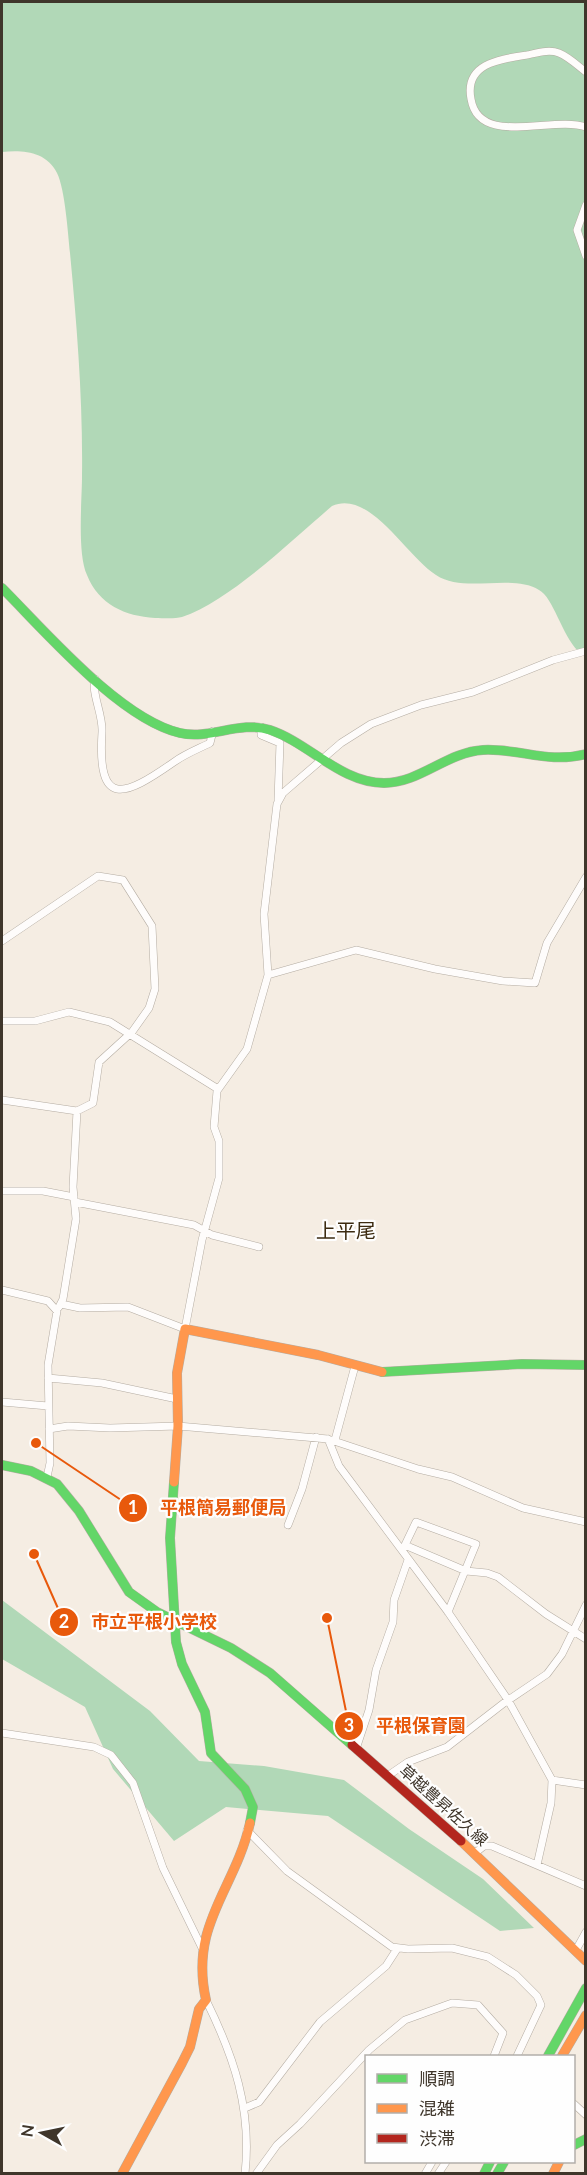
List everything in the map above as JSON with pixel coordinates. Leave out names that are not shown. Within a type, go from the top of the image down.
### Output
[{"type":"main road","points":[[2,588],[95,679],[147,718],[172,731],[184,734],[242,726],[261,727],[281,734],[360,778],[384,783],[400,780],[474,751],[506,752],[552,760],[567,760],[585,754]]},
{"type":"main road","points":[[122,2174],[182,2064],[192,2040],[200,2008],[206,2000],[201,1979],[202,1948],[252,1813],[252,1802],[245,1789],[211,1753],[206,1717],[179,1655],[174,1620],[170,1538],[178,1426],[177,1373],[185,1329],[318,1355],[355,1366],[398,1373],[522,1364],[585,1365]]},
{"type":"main road","name":"草越豊昇佐久線","points":[[2,1466],[47,1478],[70,1499],[129,1592],[156,1612],[231,1648],[270,1673],[475,1853],[585,1960]]},
{"type":"main road","points":[[549,2055],[585,1988]]},
{"type":"main road","points":[[563,2055],[585,2015]]},
{"type":"street","points":[[585,72],[559,53],[548,51],[490,61],[477,71],[471,82],[471,99],[476,112],[486,123],[500,128],[569,122],[585,127]]},
{"type":"street","points":[[585,205],[577,230],[585,256]]},
{"type":"street","points":[[278,800],[341,743],[370,724],[421,705],[473,692],[553,660],[585,651]]},
{"type":"street","points":[[95,679],[94,689],[102,712],[101,772],[112,787],[120,790],[136,788],[175,761],[210,743],[213,731]]},
{"type":"street","points":[[2,1290],[48,1301],[59,1306],[128,1307],[185,1329],[205,1231],[219,1178],[219,1140],[214,1127],[218,1089],[247,1049],[268,975],[264,914],[278,800],[280,743],[261,735],[261,727]]},
{"type":"street","points":[[2,941],[98,876],[123,880],[152,926],[155,961],[153,999],[129,1034],[99,1062],[94,1100],[76,1111],[2,1101]]},
{"type":"street","points":[[268,975],[356,950],[446,971],[535,983],[547,943],[585,877]]},
{"type":"street","points":[[2,1021],[35,1021],[69,1012],[110,1022],[188,1068],[218,1089]]},
{"type":"street","points":[[47,1478],[50,1463],[48,1378],[59,1306],[74,1240],[76,1111]]},
{"type":"street","points":[[2,1191],[43,1191],[74,1200],[194,1225],[205,1231],[259,1246]]},
{"type":"street","points":[[355,1366],[332,1439],[339,1466],[404,1548],[408,1560],[448,1612],[508,1700],[552,1780],[551,1803],[537,1865]]},
{"type":"street","points":[[48,1378],[102,1383],[177,1399]]},
{"type":"street","points":[[2,1402],[48,1406]]},
{"type":"street","points":[[49,1429],[68,1425],[110,1428],[178,1426],[332,1439],[418,1469],[452,1477],[522,1508],[585,1522]]},
{"type":"street","points":[[288,1525],[302,1489],[316,1437]]},
{"type":"street","points":[[404,1548],[416,1522],[476,1544],[448,1612]]},
{"type":"street","points":[[404,1548],[466,1571],[486,1573],[504,1581],[573,1633],[585,1639]]},
{"type":"street","points":[[356,1749],[369,1710],[376,1670],[393,1622],[394,1600],[408,1560]]},
{"type":"street","points":[[388,1775],[408,1762],[447,1747],[553,1668],[573,1633],[585,1605]]},
{"type":"street","points":[[2,1733],[94,1747],[107,1752],[119,1764],[133,1783],[163,1869],[202,1948]]},
{"type":"street","points":[[552,1780],[585,1785]]},
{"type":"street","points":[[247,1830],[286,1871],[398,1949],[466,1950],[488,1957],[516,1975],[537,1996],[541,2005],[517,2055]]},
{"type":"street","points":[[475,1853],[489,1845],[585,1886]]},
{"type":"street","points":[[576,1950],[585,1932]]},
{"type":"street","points":[[245,2108],[259,2102],[320,2022],[386,1966],[398,1949]]},
{"type":"street","points":[[206,2000],[237,2073],[245,2108],[244,2174]]},
{"type":"street","points":[[256,2174],[277,2145],[300,2124],[369,2050],[415,2014],[452,2003],[478,2005],[503,2033],[494,2055]]},
{"type":"green space","points":[[2,2],[585,2],[585,650],[578,651],[572,644],[549,600],[539,590],[515,583],[474,584],[447,580],[424,566],[374,515],[360,507],[346,503],[332,506],[280,552],[240,583],[201,609],[182,617],[155,618],[133,615],[114,607],[98,594],[87,575],[82,554],[80,392],[75,309],[64,200],[60,180],[47,160],[25,152],[2,152]]},
{"type":"green space","points":[[2,1600],[150,1711],[199,1761],[264,1766],[344,1780],[409,1829],[483,1879],[534,1928],[500,1931],[328,1816],[226,1807],[174,1841],[113,1769],[85,1707],[2,1659]]},
{"type":"traffic: fast","points":[[2,588],[61,649],[109,692],[157,725],[180,733],[202,734],[248,727],[270,730],[354,777],[384,783],[410,778],[457,756],[483,750],[509,751],[546,757],[572,757],[586,754]]},
{"type":"traffic: fast","points":[[382,1372],[522,1364],[586,1365]]},
{"type":"traffic: fast","points":[[2,1465],[31,1471],[57,1484],[79,1511],[129,1592],[157,1612],[231,1648],[270,1673],[352,1745]]},
{"type":"traffic: fast","points":[[174,1482],[170,1538],[176,1642],[182,1664],[205,1712],[211,1753],[245,1789],[253,1807],[250,1823]]},
{"type":"traffic: fast","points":[[549,2055],[586,1988]]},
{"type":"traffic: fast","points":[[575,2144],[586,2139]]},
{"type":"traffic: fast","points":[[484,2174],[490,2163]]},
{"type":"traffic: fast","points":[[497,2174],[503,2163]]},
{"type":"traffic: slow","points":[[174,1482],[178,1426],[177,1373],[185,1329],[318,1355],[382,1372]]},
{"type":"traffic: slow","points":[[122,2174],[190,2047],[199,2009],[206,2000],[202,1973],[208,1928],[243,1847],[250,1823]]},
{"type":"traffic: slow","points":[[461,1841],[586,1961]]},
{"type":"traffic: slow","points":[[563,2055],[586,2015]]},
{"type":"traffic: slow","points":[[553,2174],[558,2163]]},
{"type":"traffic: jam","points":[[352,1745],[461,1841]]},
{"type":"place","name":"平根簡易郵便局","points":[[36,1443]]},
{"type":"place","name":"市立平根小学校","points":[[34,1554]]},
{"type":"place","name":"平根保育園","points":[[327,1618]]},
{"type":"district","name":"上平尾","points":[[346,1231]]}]
